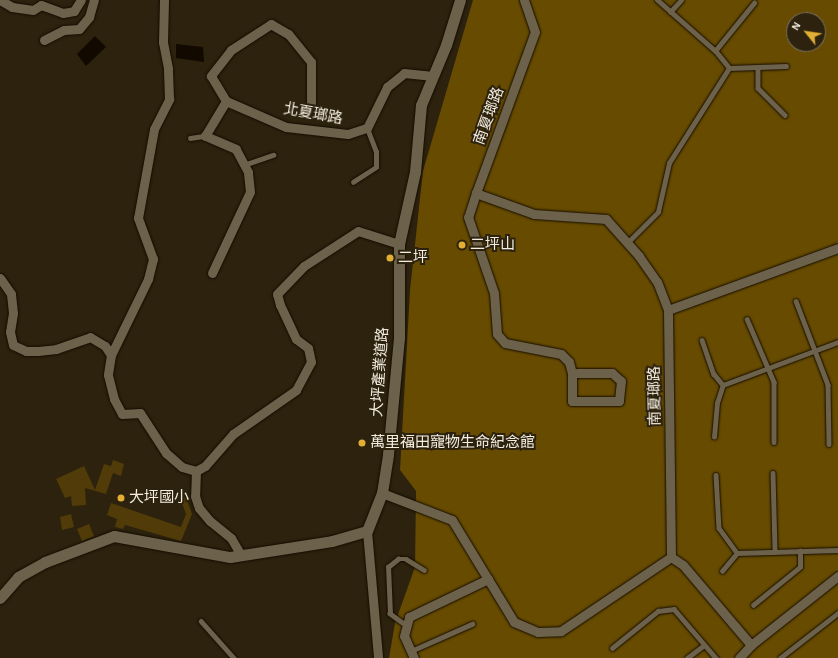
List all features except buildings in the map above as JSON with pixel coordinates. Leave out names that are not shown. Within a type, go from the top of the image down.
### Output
[{"type":"street","points":[[0,0],[12,7],[33,10],[42,5],[63,13],[74,11],[81,0]]},
{"type":"street","points":[[44,40],[64,30],[79,28],[88,17],[94,0]]},
{"type":"street","points":[[164,0],[163,42],[168,68],[169,99],[154,129],[138,218],[153,259],[148,279],[111,355],[108,374],[114,399],[122,414],[140,413],[166,453],[182,467],[196,471],[206,466],[233,434],[296,390],[311,362],[308,348],[296,339],[280,306],[277,294],[304,266],[358,230],[399,244]]},
{"type":"street","name":"大坪產業道路","points":[[367,531],[382,493],[388,454],[398,338],[399,244],[415,172],[421,105],[457,15],[460,0]]},
{"type":"street","name":"南夏瑯路","points":[[524,0],[535,32],[476,193],[534,214],[606,219],[628,243],[657,282],[668,310],[671,557]]},
{"type":"street","name":"北夏瑯路","points":[[311,105],[311,62],[288,34],[271,24],[231,50],[211,76],[226,100],[286,127],[348,134],[367,128]]},
{"type":"street","points":[[367,128],[387,87],[404,73],[433,76]]},
{"type":"street","points":[[212,273],[250,192],[248,172],[236,149],[205,136],[226,100]]},
{"type":"street","points":[[476,193],[468,217],[494,293],[498,334],[505,343],[561,354],[569,362],[572,373],[572,400],[619,401],[621,381],[612,374],[572,373]]},
{"type":"street","points":[[668,310],[838,248]]},
{"type":"street","points":[[0,278],[11,294],[13,313],[10,332],[14,345],[26,351],[38,351],[56,349],[90,337],[105,346],[111,355]]},
{"type":"street","points":[[196,471],[195,496],[199,508],[210,522],[231,538],[241,555]]},
{"type":"street","points":[[382,493],[452,520],[514,622],[538,632],[561,631],[671,557],[683,565],[751,645]]},
{"type":"street","points":[[0,598],[18,577],[45,562],[114,536],[129,537],[230,557],[266,554],[332,541],[367,531],[378,658]]},
{"type":"street","points":[[739,658],[751,645],[838,576]]},
{"type":"street","points":[[412,655],[404,636],[405,625],[409,617],[488,579]]},
{"type":"lane","points":[[657,0],[715,51],[730,68],[786,66]]},
{"type":"lane","points":[[670,12],[681,0]]},
{"type":"lane","points":[[715,51],[754,3]]},
{"type":"lane","points":[[628,243],[658,212],[669,163],[730,68]]},
{"type":"lane","points":[[758,68],[758,88],[785,115]]},
{"type":"lane","points":[[354,182],[376,167],[376,152],[367,128]]},
{"type":"lane","points":[[190,138],[205,136]]},
{"type":"lane","points":[[244,165],[273,155]]},
{"type":"lane","points":[[796,302],[828,385],[829,444]]},
{"type":"lane","points":[[747,319],[774,382],[774,442]]},
{"type":"lane","points":[[702,340],[714,374],[723,385]]},
{"type":"lane","points":[[723,385],[838,342]]},
{"type":"lane","points":[[714,437],[717,403],[723,385]]},
{"type":"lane","points":[[773,472],[775,552]]},
{"type":"lane","points":[[716,475],[719,528],[737,553]]},
{"type":"lane","points":[[722,571],[737,553],[838,550]]},
{"type":"lane","points":[[753,606],[800,567],[800,551]]},
{"type":"lane","points":[[405,625],[390,614],[388,567],[398,559],[406,559],[424,570]]},
{"type":"lane","points":[[612,648],[658,611],[674,609],[716,658]]},
{"type":"lane","points":[[780,658],[838,613]]},
{"type":"lane","points":[[201,621],[234,658]]},
{"type":"lane","points":[[412,655],[472,624]]},
{"type":"lane","points":[[687,658],[704,644]]},
{"type":"shaded area","points":[[473,0],[838,0],[838,658],[389,658],[395,623],[415,567],[416,491],[400,470],[410,290],[423,171]]},
{"type":"shaded area","points":[[95,36],[106,47],[86,66],[77,54]]},
{"type":"shaded area","points":[[176,44],[203,47],[204,62],[176,58]]},
{"type":"place","name":"二坪山","points":[[462,245]]},
{"type":"place","name":"二坪","points":[[390,258]]},
{"type":"place","name":"萬里福田寵物生命紀念館","points":[[362,443]]},
{"type":"place","name":"大坪國小","points":[[121,498]]}]
